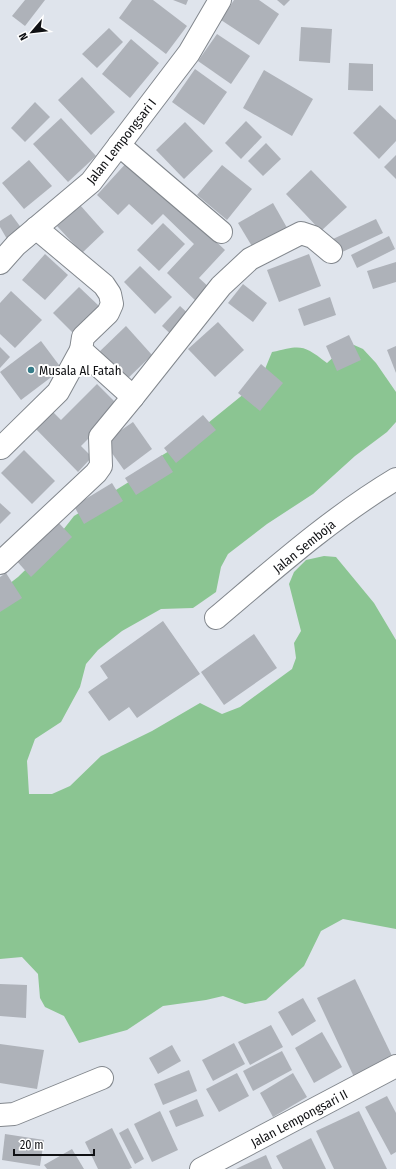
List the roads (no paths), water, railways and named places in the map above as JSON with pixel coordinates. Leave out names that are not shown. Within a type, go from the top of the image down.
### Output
[{"type":"street","name":"Jalan Lempongsari I","points":[[0,263],[36,228],[90,182],[189,53],[220,0]]},
{"type":"street","points":[[119,145],[221,232]]},
{"type":"street","points":[[1,448],[58,392],[81,350],[83,337],[108,312],[112,304],[110,294],[104,284],[36,228]]},
{"type":"street","points":[[0,563],[96,473],[101,466],[100,437],[221,286],[250,260],[301,233],[313,237],[331,252]]},
{"type":"street","points":[[81,350],[133,397]]},
{"type":"street","name":"Jalan Semboja","points":[[216,618],[319,532],[372,494],[396,479]]},
{"type":"street","name":"Jalan Lempongsari II","points":[[201,1169],[396,1066]]},
{"type":"street","points":[[0,1115],[14,1114],[102,1078]]},
{"type":"place","name":"Musala Al Fatah","points":[[31,370]]}]
